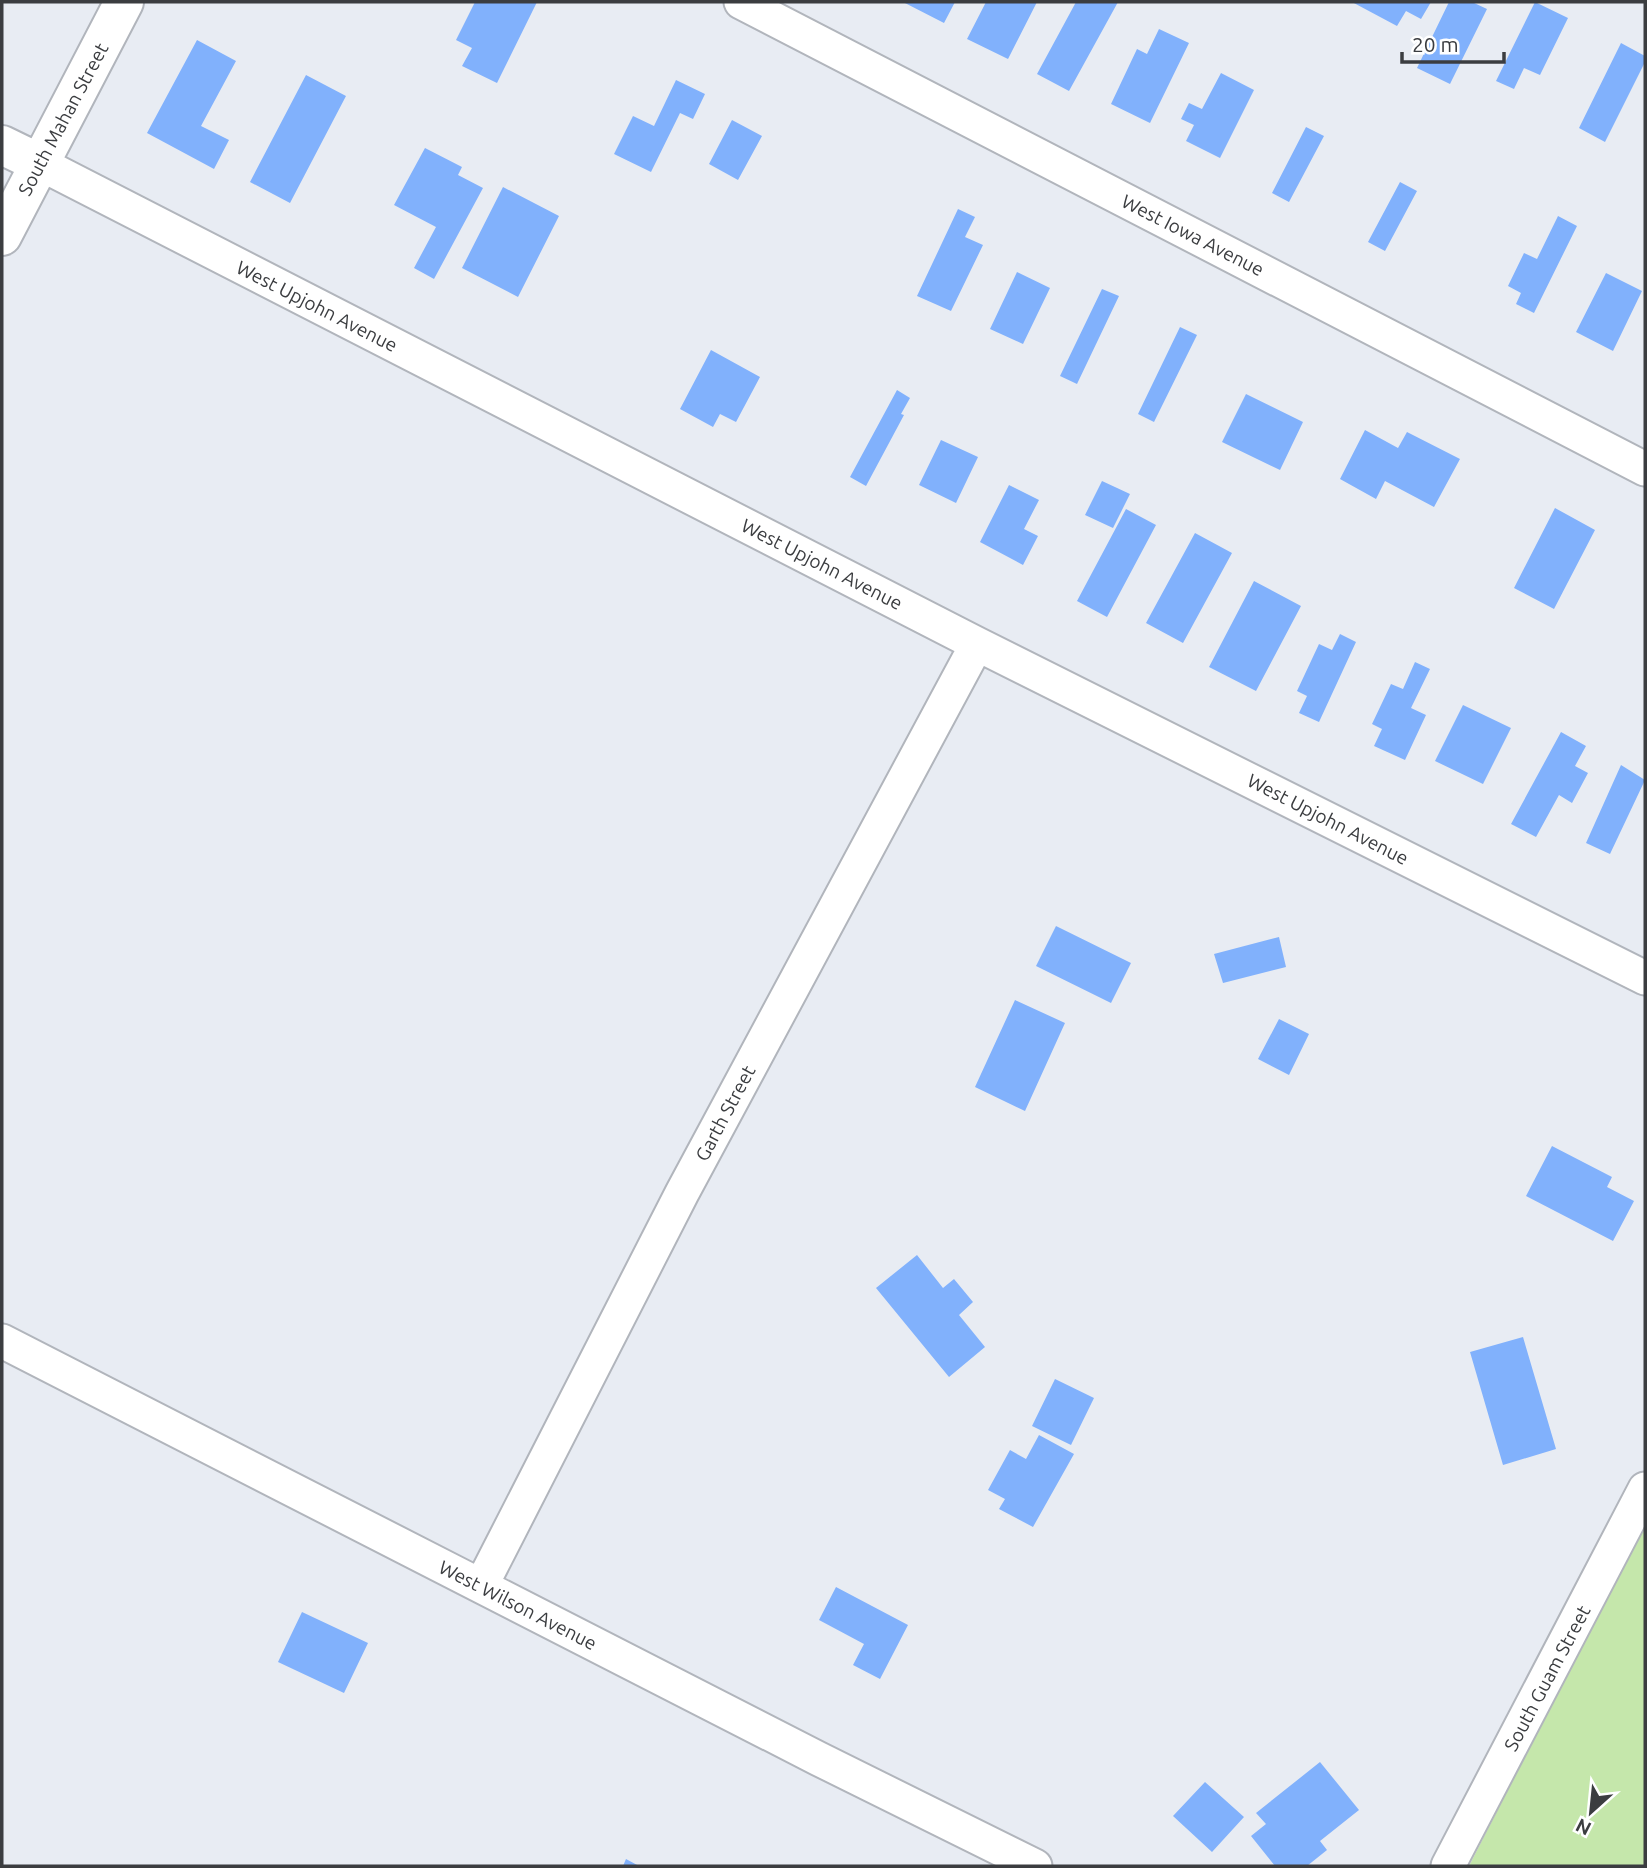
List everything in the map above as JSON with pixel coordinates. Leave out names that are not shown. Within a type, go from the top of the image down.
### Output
[{"type":"street","name":"South Mahan Street","points":[[2,236],[124,2]]},
{"type":"street","name":"West Iowa Avenue","points":[[741,2],[1645,469]]},
{"type":"street","name":"West Upjohn Avenue","points":[[2,145],[977,643],[1645,978]]},
{"type":"street","name":"Garth Street","points":[[481,1586],[682,1193],[977,643]]},
{"type":"street","name":"West Wilson Avenue","points":[[2,1341],[1035,1866]]},
{"type":"street","name":"South Guam Street","points":[[1448,1866],[1645,1489]]},
{"type":"green space","points":[[1645,1522],[1645,1866],[1469,1866]]},
{"type":"building","points":[[475,2],[537,2],[497,83],[462,66],[472,48],[456,40]]},
{"type":"building","points":[[903,2],[955,2],[944,23]]},
{"type":"building","points":[[986,2],[1037,2],[1008,59],[967,39]]},
{"type":"building","points":[[1076,2],[1118,2],[1069,91],[1037,74]]},
{"type":"building","points":[[1352,2],[1431,2],[1421,19],[1406,11],[1397,26]]},
{"type":"building","points":[[1449,2],[1472,2],[1487,9],[1450,84],[1417,68]]},
{"type":"building","points":[[1535,2],[1568,18],[1540,75],[1524,68],[1514,89],[1496,81]]},
{"type":"building","points":[[1159,29],[1189,43],[1150,123],[1111,104],[1137,49],[1147,54]]},
{"type":"building","points":[[197,40],[236,61],[201,126],[229,140],[214,169],[147,133]]},
{"type":"building","points":[[1621,43],[1645,56],[1645,62],[1605,142],[1579,128]]},
{"type":"building","points":[[1221,73],[1254,90],[1220,158],[1186,141],[1194,125],[1181,119],[1189,103],[1202,109]]},
{"type":"building","points":[[306,75],[346,96],[290,203],[250,182]]},
{"type":"building","points":[[676,80],[705,94],[693,119],[680,113],[651,172],[614,154],[633,116],[654,126]]},
{"type":"building","points":[[732,120],[762,136],[738,180],[709,164]]},
{"type":"building","points":[[1306,127],[1324,136],[1289,202],[1272,193]]},
{"type":"building","points":[[425,148],[462,167],[458,175],[483,188],[434,279],[414,268],[436,227],[394,205]]},
{"type":"building","points":[[1400,182],[1417,191],[1385,251],[1368,242]]},
{"type":"building","points":[[503,187],[559,216],[518,297],[462,268]]},
{"type":"building","points":[[958,209],[975,217],[965,237],[983,245],[951,311],[917,296]]},
{"type":"building","points":[[1558,216],[1577,226],[1534,313],[1516,304],[1521,293],[1508,286],[1524,253],[1537,259]]},
{"type":"building","points":[[1017,272],[1050,288],[1023,344],[990,329]]},
{"type":"building","points":[[1606,273],[1642,291],[1613,351],[1576,332]]},
{"type":"building","points":[[1102,289],[1119,296],[1077,384],[1060,376]]},
{"type":"building","points":[[1180,327],[1197,335],[1154,422],[1138,414]]},
{"type":"building","points":[[711,350],[760,377],[736,422],[720,414],[713,427],[680,409]]},
{"type":"building","points":[[897,390],[910,398],[901,414],[904,415],[866,486],[850,477]]},
{"type":"building","points":[[1246,394],[1303,422],[1280,470],[1222,442]]},
{"type":"building","points":[[1365,430],[1398,448],[1407,432],[1460,459],[1434,507],[1385,481],[1376,499],[1340,479]]},
{"type":"building","points":[[941,440],[978,457],[956,503],[919,485]]},
{"type":"building","points":[[1102,481],[1130,494],[1113,528],[1085,515]]},
{"type":"building","points":[[1009,485],[1039,500],[1024,529],[1038,536],[1023,565],[980,542]]},
{"type":"building","points":[[1555,508],[1595,530],[1554,609],[1514,588]]},
{"type":"building","points":[[1126,509],[1156,525],[1107,617],[1077,601]]},
{"type":"building","points":[[1195,533],[1232,553],[1183,643],[1146,623]]},
{"type":"building","points":[[1254,581],[1301,606],[1256,691],[1209,667]]},
{"type":"building","points":[[1340,634],[1356,642],[1319,722],[1299,713],[1307,696],[1297,691],[1319,644],[1332,650]]},
{"type":"building","points":[[1415,662],[1430,669],[1411,708],[1426,715],[1405,760],[1374,746],[1382,729],[1372,724],[1391,684],[1403,689]]},
{"type":"building","points":[[1463,705],[1511,728],[1483,784],[1435,761]]},
{"type":"building","points":[[1561,732],[1586,746],[1575,766],[1588,773],[1572,803],[1559,795],[1536,837],[1511,824]]},
{"type":"building","points":[[1621,765],[1645,780],[1610,854],[1586,843]]},
{"type":"building","points":[[1056,926],[1131,963],[1111,1003],[1036,966]]},
{"type":"building","points":[[1279,937],[1286,967],[1223,983],[1214,954]]},
{"type":"building","points":[[1015,1000],[1065,1023],[1025,1111],[975,1087]]},
{"type":"building","points":[[1279,1019],[1309,1034],[1289,1075],[1258,1059]]},
{"type":"building","points":[[1552,1146],[1612,1177],[1607,1187],[1634,1201],[1613,1241],[1526,1196]]},
{"type":"building","points":[[917,1255],[943,1288],[954,1279],[973,1302],[959,1315],[985,1347],[949,1377],[876,1288]]},
{"type":"building","points":[[1523,1337],[1556,1449],[1503,1465],[1470,1352]]},
{"type":"building","points":[[1055,1379],[1094,1398],[1071,1445],[1032,1426]]},
{"type":"building","points":[[1039,1435],[1074,1454],[1033,1527],[999,1509],[1005,1499],[988,1490],[1010,1450],[1026,1459]]},
{"type":"building","points":[[836,1587],[908,1625],[880,1679],[853,1665],[864,1644],[819,1620]]},
{"type":"building","points":[[302,1612],[368,1643],[344,1693],[278,1662]]},
{"type":"building","points":[[1320,1762],[1359,1810],[1320,1841],[1327,1850],[1307,1866],[1275,1866],[1251,1836],[1266,1824],[1256,1813]]},
{"type":"building","points":[[1205,1782],[1244,1817],[1212,1852],[1173,1816]]},
{"type":"building","points":[[626,1859],[639,1866],[623,1866]]}]
